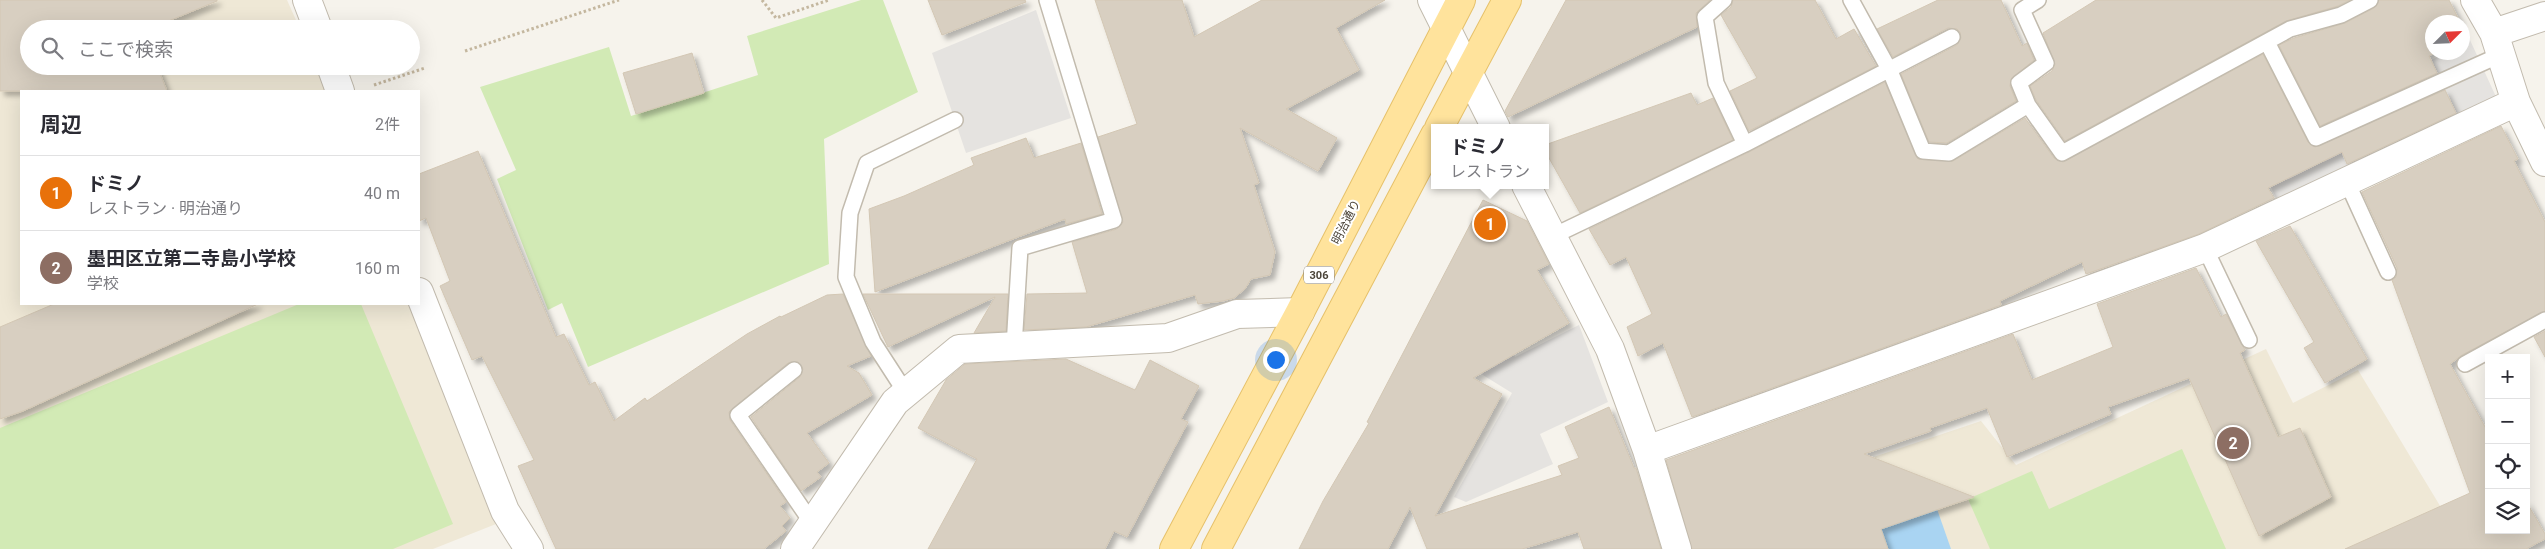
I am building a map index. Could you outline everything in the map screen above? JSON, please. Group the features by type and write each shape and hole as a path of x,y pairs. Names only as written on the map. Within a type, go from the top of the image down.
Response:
{"main road":[{"name":"明治通り","path":"1174,549 1300,312 1461,0"},
{"path":"1441,124 1507,0"},
{"path":"1216,549 1431,143"}],"street":[{"path":"307,0 315,20"},
{"path":"1432,0 1494,124"},
{"path":"2475,0 2497,44 2516,102 2545,162"},
{"path":"2497,44 2545,16"},
{"path":"339,75 353,90"},
{"path":"1646,450 2205,248 2516,102"},
{"path":"1528,189 1610,349 1646,450 1676,549"},
{"path":"420,295 505,511 529,549"},
{"path":"795,549 895,402 959,349 1168,338 1236,314 1300,312"}],"lane":[{"path":"1014,347 1020,248 1114,220 1047,0"},
{"path":"1724,0 1705,17 1716,83 1745,144"},
{"path":"1851,0 1890,71 1923,151 1949,154 2028,105"},
{"path":"2038,0 2019,5 2046,63 2019,83 2028,105 2062,153 2290,29 2341,15 2370,0"},
{"path":"1553,236 1745,144 1890,71 1952,37"},
{"path":"2267,42 2316,138 2497,44"},
{"path":"906,393 873,342 846,277 850,213 866,163 955,120"},
{"path":"2346,182 2388,272"},
{"path":"2205,248 2249,340"},
{"path":"2465,364 2545,320"},
{"path":"794,370 738,415 812,523"}],"path":[{"path":"465,51 619,0"},
{"path":"762,0 776,18 829,0"},
{"path":"420,70 425,68"},
{"path":"353,90 402,75"}],"shaded area":[{"path":"0,0 287,0 296,20 20,20 20,75 320,75 326,90 20,90 20,305 409,305 496,524 433,549 0,549"},
{"path":"1036,10 1071,118 966,153 932,53"},
{"path":"2286,40 2309,40 2363,95 2431,60 2470,60 2470,40 2497,99 2278,202 2242,127 2262,115 2237,67"},
{"path":"1579,325 1608,402 1540,434 1553,464 1466,502 1454,497 1512,393 1478,372 1498,329 1515,357"},
{"path":"2266,349 2293,403 2358,370 2451,524 2464,549 1827,549 1802,481 1981,421 2016,465"}],"green space":[{"path":"861,0 883,0 918,92 824,139 829,264 588,367 562,303 548,310 497,179 516,170 480,87 609,47 631,116 758,75 747,36"},
{"path":"297,305 361,305 453,524 393,549 0,549 0,428"},
{"path":"2182,449 2226,549 1990,549 1968,499 2032,471 2049,509"}],"water":[{"path":"1937,509 1951,549 1888,549 1881,529"}],"building":[{"path":"0,0 217,0 171,20 20,20 20,75 161,75 167,90 0,91"},
{"path":"928,0 1025,0 1026,2 942,35"},
{"path":"1095,0 1182,0 1194,37 1262,0 1385,0 1336,28 1359,70 1286,109 1337,138 1318,171 1240,128 1259,183 1254,185 1275,252 1270,275 1251,279 1245,289 1234,298 1223,301 1198,304 1195,295 1086,327 1024,330 1027,294 1087,293 1072,242 1117,229 1123,222 1098,137 1137,124"},
{"path":"1566,0 1710,0 1696,13 1697,27 1508,117 1505,111"},
{"path":"1733,0 1815,0 1836,39 1854,29 1876,66 1749,131 1730,91 1757,78 1721,15 1731,7"},
{"path":"1938,0 2001,0 2022,46 2027,43 2034,60 2011,79 2010,86 2016,101 1947,143 1929,142 1901,74 1957,45 1961,38 1960,32 1957,29 1948,28 1893,57 1877,29"},
{"path":"2096,0 2350,0 2338,6 2286,21 2065,141 2036,100 2030,86 2052,71 2055,64 2043,33"},
{"path":"2379,0 2449,0 2456,15 2425,15 2425,60 2431,60 2437,73 2320,126 2279,45 2294,38 2345,23 2374,8"},
{"path":"692,53 704,93 636,114 623,73"},
{"path":"2263,54 2308,142 2315,147 2445,90 2456,113 2347,164 2342,152 2268,188 2274,198 2199,234 2086,274 2082,262 2000,301 2001,305 1692,417 1663,343 1638,356 1627,327 1652,314 1626,257 1610,265 1589,229 1749,152 1885,82 1918,159 1953,161 2025,118 2054,158 2063,162"},
{"path":"1691,93 1697,105 1713,98 1733,140 1580,213 1549,158 1549,144"},
{"path":"2501,126 2518,159 2514,161 2545,222 2545,311 2462,355 2450,364 2485,427 2485,534 2530,534 2530,508 2545,534 2545,539 2526,549 2345,549 2470,493 2392,280 2396,277 2397,268 2362,192"},
{"path":"1026,138 1034,158 1081,143 1102,214 1066,224 1065,219 875,292 869,209 904,196 974,165 971,158"},
{"path":"478,151 556,337 564,334 589,385 595,382 614,421 645,398 647,401 747,334 780,316 827,295 843,294 871,356 847,366 859,373 872,395 807,433 829,463 817,472 821,477 801,491 751,417 800,377 803,369 798,362 788,363 729,412 730,420 786,502 780,506 790,518 782,526 786,531 764,549 556,549 518,466 534,460 482,356 472,360 440,286 450,281 426,218 420,221 420,174"},
{"path":"1483,200 1527,221 1549,264 1537,270 1569,323 1473,378 1502,394 1435,516 1562,475 1558,466 1579,458 1565,427 1609,407 1634,468 1636,468 1661,549 1584,549 1578,532 1522,549 1427,549 1410,507 1388,549 1299,549 1323,501 1369,423 1367,422"},
{"path":"2290,226 2367,359 2325,383 2304,348 2314,342 2256,241"},
{"path":"2196,268 2221,317 2226,314 2245,350 2240,353 2278,437 2300,428 2331,497 2259,536 2189,378 2108,407 2111,414 2007,457 1987,408 1930,428 1931,431 1864,454 1974,497 1881,529 1888,549 1692,549 1666,460 2013,334 2032,380 2113,347 2097,304"},
{"path":"863,294 1008,294 1006,331 974,333 995,297 888,347"},
{"path":"52,305 256,305 23,411 0,419 0,327"},
{"path":"2545,331 2545,357 2534,337"},
{"path":"1066,359 1135,390 1150,360 1199,386 1181,419 1188,422 1127,537 1114,531 1105,549 928,549 977,459 918,428 946,380 965,364"}],"place":[{"name":"ドミノ","path":"1490,224"},
{"name":"墨田区立第二寺島小学校","path":"2233,443"}]}
